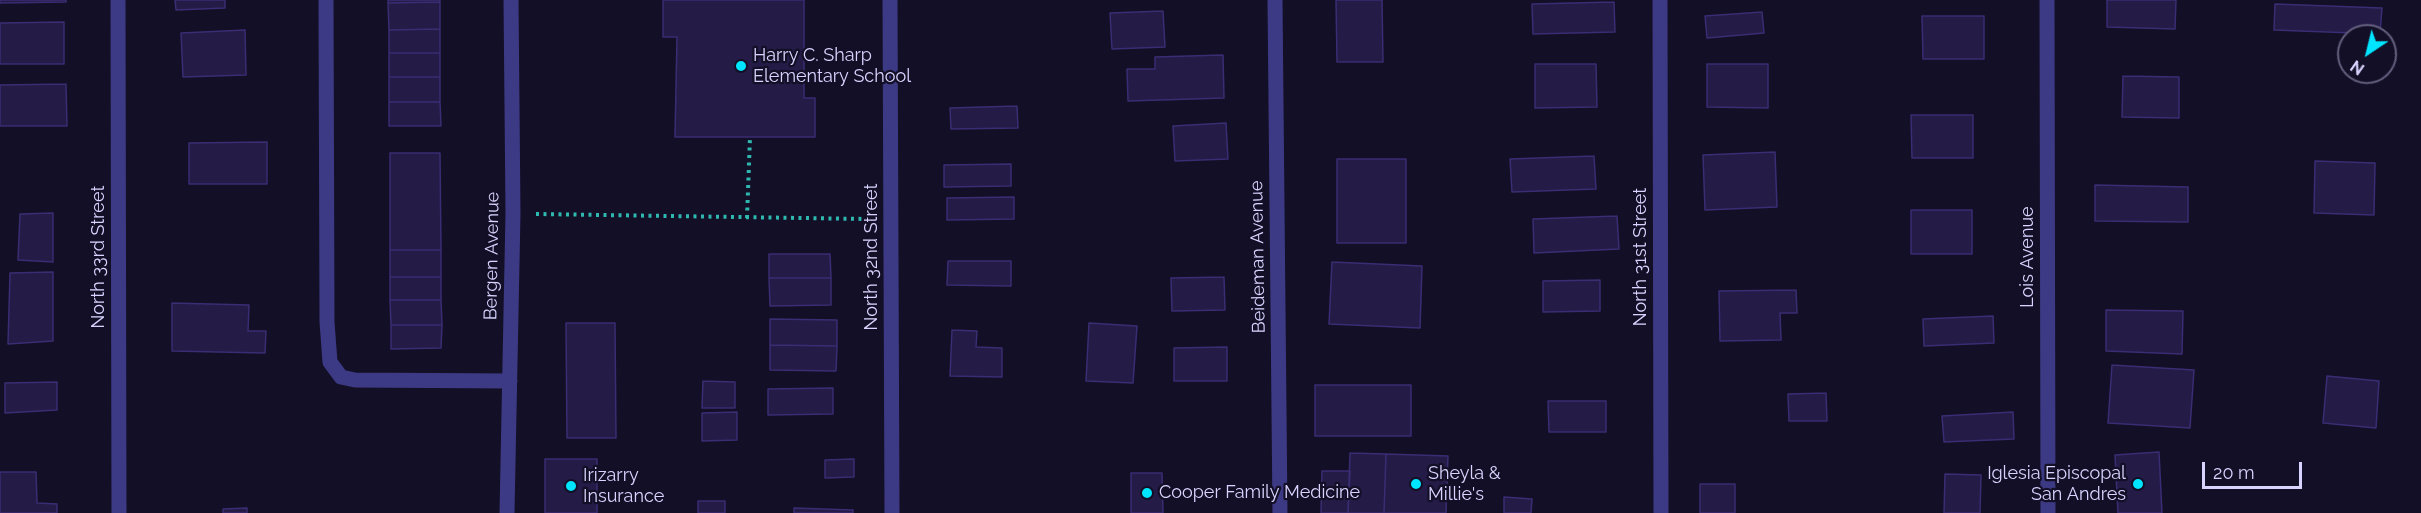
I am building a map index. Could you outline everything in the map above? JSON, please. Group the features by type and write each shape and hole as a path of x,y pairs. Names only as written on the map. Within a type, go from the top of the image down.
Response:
{"street":[{"name":"North 33rd Street","path":"118,0 119,513"},
{"path":"326,0 327,322 330,363 341,377 355,380 510,381"},
{"name":"Bergen Avenue","path":"507,513 513,213 511,0"},
{"name":"North 32nd Street","path":"890,0 892,513"},
{"name":"Beideman Avenue","path":"1275,0 1280,513"},
{"name":"North 31st Street","path":"1660,0 1660,513"},
{"name":"Lois Avenue","path":"2047,0 2048,513"}],"path":[{"path":"747,218 750,137"},
{"path":"513,213 892,219"}],"building":[{"path":"0,0 66,0 66,2 0,3"},
{"path":"175,0 225,0 225,8 176,10"},
{"path":"388,0 440,0 440,2 388,3"},
{"name":"Harry C. Sharp Elementary School","path":"663,0 804,0 804,98 815,98 815,137 675,137 677,37 663,37"},
{"path":"1336,0 1382,0 1383,62 1337,62"},
{"path":"2107,0 2176,0 2175,29 2107,27"},
{"path":"440,2 440,29 389,30 388,3"},
{"path":"1614,2 1615,32 1533,34 1532,4"},
{"path":"2275,4 2382,8 2381,24 2337,24 2337,32 2274,30"},
{"path":"1163,11 1165,47 1112,49 1110,13"},
{"path":"1762,12 1764,33 1707,38 1705,16"},
{"path":"1922,16 1984,16 1984,59 1923,59"},
{"path":"64,22 64,64 0,64 0,23"},
{"path":"440,29 440,53 389,53 389,30"},
{"path":"245,30 246,75 183,77 181,33"},
{"path":"389,53 440,53 440,77 389,77"},
{"path":"1223,55 1224,98 1128,101 1127,69 1155,69 1155,57"},
{"path":"1535,64 1596,64 1597,107 1535,108"},
{"path":"1707,64 1768,64 1768,108 1707,107"},
{"path":"2123,76 2179,77 2179,118 2122,117"},
{"path":"389,77 440,77 440,102 389,102"},
{"path":"66,84 67,126 0,126 0,85"},
{"path":"389,102 440,102 441,126 389,126"},
{"path":"1017,106 1018,128 951,129 950,108"},
{"path":"1911,115 1973,115 1973,158 1912,158"},
{"path":"1226,123 1228,159 1175,161 1173,126"},
{"path":"267,142 267,184 189,184 189,143"},
{"path":"1775,152 1777,207 1705,210 1703,155"},
{"path":"390,153 440,153 441,250 390,250"},
{"path":"1594,156 1596,189 1512,192 1510,159"},
{"path":"1337,159 1406,159 1406,243 1337,243"},
{"path":"2315,161 2375,163 2374,215 2314,213"},
{"path":"1011,164 1011,186 944,187 944,165"},
{"path":"2095,185 2188,187 2188,222 2095,221"},
{"path":"1014,197 1014,219 947,220 947,198"},
{"path":"1911,210 1972,210 1972,254 1911,254"},
{"path":"53,213 53,262 18,260 20,214"},
{"path":"1617,216 1619,249 1534,253 1533,219"},
{"path":"390,250 441,250 441,277 390,277"},
{"path":"769,254 830,254 831,278 769,278"},
{"path":"948,261 1011,261 1011,286 947,285"},
{"path":"1332,262 1422,266 1420,328 1329,324"},
{"path":"53,272 53,341 8,344 10,273"},
{"path":"390,277 441,277 441,300 390,300"},
{"path":"1224,277 1225,310 1172,311 1171,278"},
{"path":"769,278 831,278 831,305 770,306"},
{"path":"1600,280 1600,311 1543,312 1543,281"},
{"path":"1796,290 1797,313 1780,313 1781,340 1720,341 1719,291"},
{"path":"390,300 441,300 442,325 391,325"},
{"path":"172,303 249,305 248,331 266,331 265,353 172,351"},
{"path":"2106,310 2183,311 2182,354 2106,351"},
{"path":"1993,316 1994,343 1924,346 1923,319"},
{"path":"770,319 837,320 837,346 770,345"},
{"path":"566,323 615,323 616,438 567,438"},
{"path":"1089,323 1137,326 1133,383 1086,381"},
{"path":"391,325 442,325 441,348 391,349"},
{"path":"952,330 977,331 976,347 1002,348 1002,377 950,376"},
{"path":"770,345 837,346 836,371 770,370"},
{"path":"1227,347 1227,381 1174,381 1174,348"},
{"path":"2112,365 2194,370 2190,428 2108,423"},
{"path":"2327,376 2379,381 2376,428 2323,423"},
{"path":"703,381 735,382 735,408 702,408"},
{"path":"57,382 57,410 5,413 5,383"},
{"path":"1315,385 1411,385 1411,436 1315,436"},
{"path":"833,388 833,414 768,415 768,389"},
{"path":"1826,393 1827,421 1789,421 1788,394"},
{"path":"1548,401 1606,401 1606,432 1549,432"},
{"path":"737,412 737,440 702,441 702,413"},
{"path":"2013,412 2014,439 1944,442 1942,416"},
{"name":"Iglesia Episcopal San Andres","path":"2159,452 2162,513 2118,513 2115,455"},
{"path":"1350,453 1386,454 1384,513 1348,513"},
{"name":"Sheyla & Millie's","path":"1386,454 1448,456 1446,513 1384,513"},
{"name":"Irizarry Insurance","path":"545,459 597,459 597,513 545,513"},
{"path":"854,459 854,477 825,478 825,460"},
{"path":"1322,471 1350,471 1348,513 1321,513"},
{"path":"0,472 36,472 37,503 57,504 57,513 0,513"},
{"name":"Cooper Family Medicine","path":"1131,473 1162,473 1163,513 1131,513"},
{"path":"1945,474 1981,475 1980,513 1944,513"},
{"path":"1700,484 1735,484 1735,513 1700,513"},
{"path":"1504,497 1532,499 1531,513 1504,513"},
{"path":"698,501 725,501 725,513 698,513"},
{"path":"247,508 247,513 223,513 223,509"},
{"path":"794,508 853,510 853,513 794,513"}],"place":[{"name":"Harry C. Sharp Elementary School","path":"741,66"},
{"name":"Sheyla & Millie's","path":"1416,484"},
{"name":"Iglesia Episcopal San Andres","path":"2138,484"},
{"name":"Irizarry Insurance","path":"571,486"},
{"name":"Cooper Family Medicine","path":"1147,493"}]}
